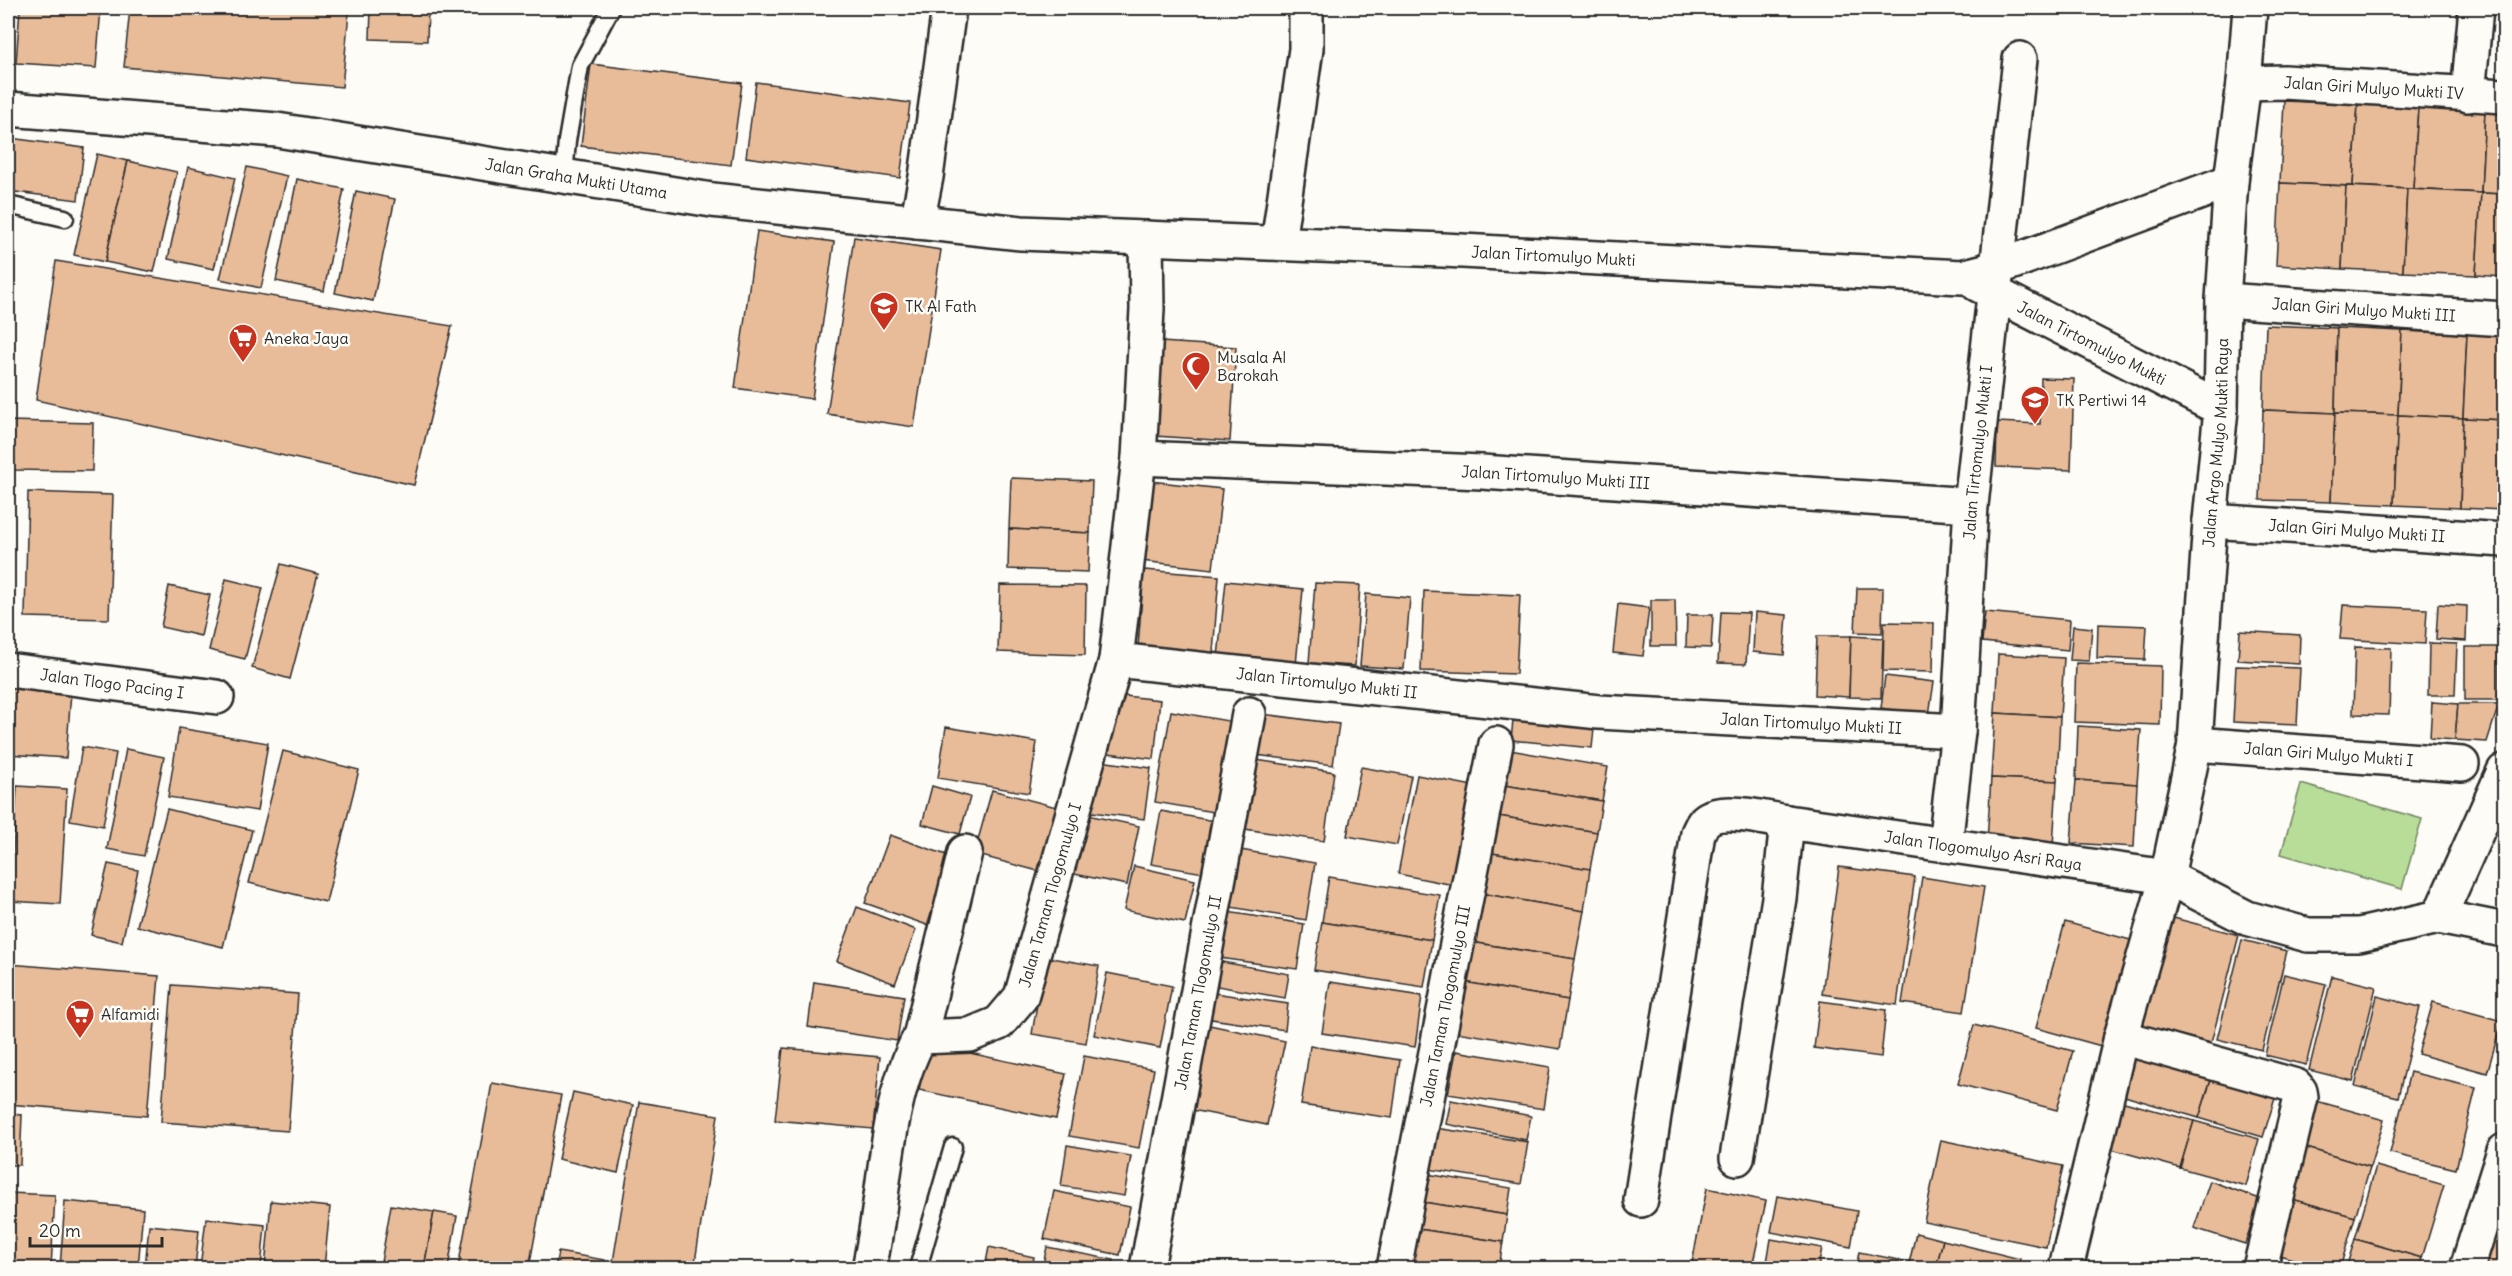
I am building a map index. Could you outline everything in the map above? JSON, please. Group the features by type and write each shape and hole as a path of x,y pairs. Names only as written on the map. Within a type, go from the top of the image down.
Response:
{"street":[{"path":"917,222 926,177 949,8"},
{"path":"1278,243 1306,49 1306,8"},
{"name":"Jalan Argo Mulyo Mukti Raya","path":"2066,1269 2121,1037 2166,878 2195,744 2210,521 2221,409 2223,300 2230,181 2244,83 2250,8"},
{"path":"2468,95 2476,8"},
{"name":"Jalan Tirtomulyo Mukti I","path":"1945,845 1958,731 1971,505 2020,59"},
{"name":"Jalan Giri Mulyo Mukti IV","path":"2244,83 2284,82 2505,96"},
{"name":"Jalan Graha Mukti Utama","path":"8,109 277,130 712,200 1021,233 1146,238"},
{"name":"Jalan Tirtomulyo Mukti","path":"1996,281 2230,181"},
{"path":"1116,660 1139,458 1147,309 1146,238"},
{"name":"Jalan Tirtomulyo Mukti","path":"1146,238 1962,277 1996,281 2221,409"},
{"name":"Jalan Giri Mulyo Mukti III","path":"2223,300 2505,319"},
{"name":"Jalan Tirtomulyo Mukti III","path":"1139,458 1482,472 1971,505"},
{"name":"Jalan Giri Mulyo Mukti II","path":"2210,521 2505,540"},
{"name":"Jalan Tirtomulyo Mukti II","path":"1116,660 1599,712 1958,731"},
{"name":"Jalan Taman Tlogomulyo I","path":"920,1037 970,1035 999,1023 1021,997 1116,660"},
{"name":"Jalan Tlogo Pacing I","path":"8,670 218,697"},
{"name":"Jalan Taman Tlogomulyo II","path":"1147,1269 1249,714"},
{"name":"Jalan Taman Tlogomulyo III","path":"1394,1269 1496,744"},
{"name":"Jalan Giri Mulyo Mukti I","path":"2195,744 2462,764"},
{"path":"2439,918 2505,771"},
{"name":"Jalan Tlogomulyo Asri Raya","path":"1641,1200 1698,833 1702,824 1718,814 1754,816 2166,878 2247,918 2308,935 2359,935 2439,918 2505,930"},
{"path":"1737,1158 1779,898 1787,822"},
{"path":"868,1269 896,1109 908,1059 920,1037 965,852"},
{"path":"2121,1037 2296,1086 2300,1091 2301,1097 2260,1269"},
{"path":"2467,1269 2505,1151"}],"lane":[{"path":"564,176 567,141 580,66 611,8"},
{"path":"8,205 65,218"},
{"path":"918,1269 953,1147"}],"green space":[{"path":"2301,784 2422,819 2402,889 2281,854"}],"building":[{"path":"20,8 101,8 96,68 16,63"},
{"path":"130,8 306,8 349,12 342,87 124,67"},
{"path":"371,8 428,8 427,41 370,39"},
{"path":"591,64 742,83 731,165 581,146"},
{"path":"756,82 910,103 900,178 746,157"},
{"path":"2284,101 2358,104 2353,186 2280,183"},
{"path":"2358,104 2418,108 2413,189 2353,186"},
{"path":"2418,108 2485,111 2481,193 2413,189"},
{"path":"2485,111 2504,112 2504,194 2481,193"},
{"path":"10,138 84,148 78,200 8,191"},
{"path":"97,154 128,161 105,262 74,255"},
{"path":"128,161 177,172 154,272 105,262"},
{"path":"188,167 235,178 214,269 168,259"},
{"path":"247,167 287,176 261,288 220,279"},
{"path":"297,179 344,189 324,291 276,281"},
{"path":"2280,183 2346,186 2342,269 2276,265"},
{"path":"2346,186 2407,189 2403,272 2342,269"},
{"path":"2407,189 2481,193 2476,275 2403,272"},
{"path":"356,191 395,199 373,301 335,293"},
{"path":"2481,193 2504,194 2504,277 2476,275"},
{"path":"757,231 834,242 812,399 735,388"},
{"name":"TK Al Fath","path":"854,237 941,250 914,427 827,414"},
{"name":"Aneka Jaya","path":"56,261 452,326 414,485 36,400"},
{"path":"2266,325 2337,328 2335,413 2263,410"},
{"path":"2337,328 2402,331 2398,415 2335,413"},
{"path":"2402,331 2467,334 2463,418 2398,415"},
{"path":"2467,334 2504,335 2504,420 2463,418"},
{"name":"Musala Al Barokah","path":"1161,342 1236,347 1230,441 1155,436"},
{"name":"TK Pertiwi 14","path":"2041,378 2074,379 2071,470 1996,467 1997,422 2040,424"},
{"path":"2263,410 2335,413 2331,502 2260,500"},
{"path":"2335,413 2398,415 2394,505 2331,502"},
{"path":"2398,415 2463,418 2460,508 2394,505"},
{"path":"2463,418 2504,420 2504,510 2460,508"},
{"path":"8,421 93,423 92,471 8,470"},
{"path":"1011,478 1092,481 1090,533 1009,529"},
{"path":"1150,481 1222,489 1213,569 1141,561"},
{"path":"28,492 113,495 109,619 25,617"},
{"path":"1009,529 1090,533 1088,572 1008,569"},
{"path":"281,564 318,574 290,679 252,668"},
{"path":"1144,570 1219,576 1213,653 1138,647"},
{"path":"226,579 263,588 245,659 209,650"},
{"path":"1226,581 1303,589 1296,665 1218,657"},
{"path":"1315,583 1360,585 1355,666 1309,663"},
{"path":"1000,585 1086,586 1085,655 998,652"},
{"path":"169,586 210,595 201,636 161,627"},
{"path":"1857,588 1883,588 1882,633 1855,632"},
{"path":"1424,591 1520,595 1516,674 1421,671"},
{"path":"1366,594 1410,598 1404,669 1360,666"},
{"path":"1651,600 1675,600 1676,646 1651,646"},
{"path":"1618,604 1649,608 1643,656 1613,653"},
{"path":"2438,604 2467,606 2466,641 2436,639"},
{"path":"2343,605 2427,609 2425,644 2340,639"},
{"path":"1721,612 1749,613 1746,664 1718,663"},
{"path":"1755,612 1787,615 1784,655 1753,652"},
{"path":"1985,612 2070,620 2068,650 1982,642"},
{"path":"1687,615 1713,615 1711,648 1686,647"},
{"path":"1884,622 1934,623 1933,672 1883,671"},
{"path":"2098,624 2147,626 2145,660 2097,658"},
{"path":"2073,626 2092,628 2089,661 2070,660"},
{"path":"2240,631 2300,635 2299,664 2238,660"},
{"path":"1817,636 1851,636 1849,697 1815,695"},
{"path":"1851,636 1883,638 1881,698 1849,697"},
{"path":"2429,643 2457,644 2455,695 2428,695"},
{"path":"2355,647 2391,648 2389,715 2353,714"},
{"path":"2465,647 2499,647 2499,700 2465,700"},
{"path":"1998,654 2064,658 2060,717 1995,713"},
{"path":"2076,663 2161,666 2160,725 2074,722"},
{"path":"2236,666 2300,668 2297,725 2233,722"},
{"path":"8,675 72,679 66,758 8,754"},
{"path":"1885,676 1934,682 1929,715 1881,708"},
{"path":"1107,694 1160,700 1154,759 1100,752"},
{"path":"2432,702 2458,704 2455,740 2430,738"},
{"path":"2458,704 2499,704 2487,742 2455,740"},
{"path":"1171,711 1234,722 1219,813 1155,802"},
{"path":"1514,711 1595,719 1592,748 1511,740"},
{"path":"1995,713 2060,717 2057,781 1991,778"},
{"path":"1262,714 1339,724 1333,765 1256,755"},
{"path":"2078,726 2141,730 2137,784 2076,780"},
{"path":"946,727 1037,742 1029,793 938,778"},
{"path":"179,728 268,743 257,811 168,797"},
{"path":"82,747 116,753 103,826 70,820"},
{"path":"126,749 164,757 144,856 107,849"},
{"path":"1504,749 1608,767 1602,801 1498,784"},
{"path":"283,751 359,770 326,902 249,883"},
{"path":"1092,760 1151,768 1144,819 1085,811"},
{"path":"1256,760 1334,772 1324,841 1245,829"},
{"path":"1361,767 1411,776 1397,845 1347,836"},
{"path":"1417,775 1473,786 1454,885 1398,874"},
{"path":"1991,778 2057,781 2053,846 1987,842"},
{"path":"2076,780 2137,784 2134,847 2071,843"},
{"path":"1498,784 1602,801 1597,832 1492,815"},
{"path":"17,786 67,789 60,904 10,901"},
{"path":"932,786 970,797 960,834 922,824"},
{"path":"992,790 1060,808 1042,872 974,854"},
{"path":"167,809 252,830 223,947 137,926"},
{"path":"1161,811 1219,822 1209,874 1151,864"},
{"path":"1078,813 1139,826 1127,885 1065,872"},
{"path":"1492,815 1597,832 1590,869 1486,852"},
{"path":"890,835 952,857 927,925 865,903"},
{"path":"1235,849 1315,863 1306,920 1225,906"},
{"path":"1486,852 1590,869 1584,911 1479,893"},
{"path":"108,864 138,870 122,942 91,935"},
{"path":"1134,866 1195,880 1185,923 1124,910"},
{"path":"1839,867 1915,877 1897,1005 1822,994"},
{"path":"1329,877 1440,895 1432,940 1322,922"},
{"path":"1922,877 1984,887 1964,1012 1902,1003"},
{"path":"1479,893 1584,911 1575,959 1471,942"},
{"path":"857,907 916,930 895,984 837,961"},
{"path":"1227,912 1304,924 1297,969 1220,958"},
{"path":"2166,916 2239,935 2211,1043 2137,1024"},
{"path":"1322,922 1432,940 1424,987 1314,970"},
{"path":"2065,922 2134,941 2105,1047 2036,1028"},
{"path":"2242,940 2287,951 2262,1050 2217,1039"},
{"path":"1471,942 1575,959 1568,1000 1464,982"},
{"path":"1045,957 1099,966 1086,1043 1032,1034"},
{"path":"1211,960 1289,974 1285,998 1206,984"},
{"name":"Alfamidi","path":"8,964 159,976 147,1116 8,1104"},
{"path":"1107,973 1172,986 1160,1048 1094,1035"},
{"path":"2284,974 2326,984 2306,1065 2265,1055"},
{"path":"2332,976 2376,987 2353,1081 2309,1070"},
{"path":"814,982 904,996 897,1041 808,1027"},
{"path":"1330,982 1422,996 1415,1047 1322,1033"},
{"path":"1464,982 1568,1000 1560,1049 1456,1032"},
{"path":"172,985 298,994 288,1131 161,1122"},
{"path":"1208,992 1288,1004 1285,1030 1205,1018"},
{"path":"2377,996 2420,1007 2398,1097 2355,1086"},
{"path":"1820,1001 1886,1010 1881,1057 1814,1048"},
{"path":"2433,1002 2502,1021 2487,1073 2418,1054"},
{"path":"1200,1023 1285,1041 1267,1125 1182,1108"},
{"path":"1974,1025 2073,1051 2057,1110 1958,1084"},
{"path":"928,1044 1066,1074 1056,1119 919,1090"},
{"path":"1310,1046 1400,1060 1392,1118 1301,1105"},
{"path":"783,1048 880,1057 873,1129 775,1120"},
{"path":"1456,1051 1550,1067 1544,1109 1448,1094"},
{"path":"2134,1054 2212,1077 2199,1118 2121,1095"},
{"path":"1084,1056 1154,1069 1139,1148 1069,1136"},
{"path":"2410,1072 2476,1088 2456,1169 2390,1153"},
{"path":"2212,1077 2276,1095 2263,1137 2199,1118"},
{"path":"492,1083 561,1095 529,1268 458,1268"},
{"path":"573,1092 633,1105 618,1173 558,1159"},
{"path":"1451,1100 1531,1116 1526,1140 1446,1124"},
{"path":"2117,1100 2194,1121 2180,1168 2104,1147"},
{"path":"2313,1100 2384,1120 2370,1167 2300,1146"},
{"path":"639,1102 718,1115 694,1268 612,1268"},
{"path":"8,1114 22,1115 20,1165 8,1165"},
{"path":"2194,1121 2259,1139 2246,1186 2180,1168"},
{"path":"1435,1128 1528,1142 1521,1184 1428,1169"},
{"path":"1941,1140 2063,1166 2046,1247 1924,1222"},
{"path":"1067,1145 1131,1156 1124,1196 1061,1186"},
{"path":"2300,1146 2370,1167 2355,1217 2285,1197"},
{"path":"2376,1166 2444,1185 2422,1258 2355,1239"},
{"path":"1421,1173 1511,1188 1507,1215 1416,1201"},
{"path":"2210,1181 2260,1199 2245,1244 2194,1228"},
{"path":"1707,1188 1766,1201 1752,1268 1691,1268"},
{"path":"1054,1191 1130,1207 1120,1255 1044,1239"},
{"path":"8,1193 55,1195 51,1268 8,1268"},
{"path":"1778,1196 1857,1211 1851,1247 1771,1232"},
{"path":"2285,1197 2355,1217 2340,1268 2324,1268 2269,1252"},
{"path":"65,1201 143,1209 138,1268 60,1268"},
{"path":"271,1201 330,1207 324,1268 265,1268"},
{"path":"1416,1201 1507,1215 1503,1242 1412,1228"},
{"path":"391,1205 434,1212 424,1268 380,1268"},
{"path":"434,1212 457,1216 448,1268 424,1268"},
{"path":"2491,1212 2504,1216 2504,1268 2472,1268"},
{"path":"206,1218 265,1225 261,1268 200,1268"},
{"path":"149,1225 199,1230 195,1268 145,1268"},
{"path":"1412,1228 1503,1242 1499,1268 1406,1268"},
{"path":"1916,1233 1943,1240 1936,1268 1908,1268"},
{"path":"1771,1239 1822,1248 1818,1268 1766,1268"},
{"path":"2355,1239 2422,1258 2419,1268 2346,1268"},
{"path":"1943,1240 2020,1259 2018,1268 1936,1268"},
{"path":"989,1247 1034,1257 1032,1268 985,1268"},
{"path":"1047,1247 1114,1260 1112,1268 1042,1268"},
{"path":"558,1252 605,1260 603,1268 555,1268"},
{"path":"1859,1252 1904,1261 1902,1268 1856,1268"}],"place":[{"name":"TK Al Fath","path":"884,332"},
{"name":"Aneka Jaya","path":"243,364"},
{"name":"Musala Al Barokah","path":"1196,392"},
{"name":"TK Pertiwi 14","path":"2035,426"},
{"name":"Alfamidi","path":"80,1040"}]}
